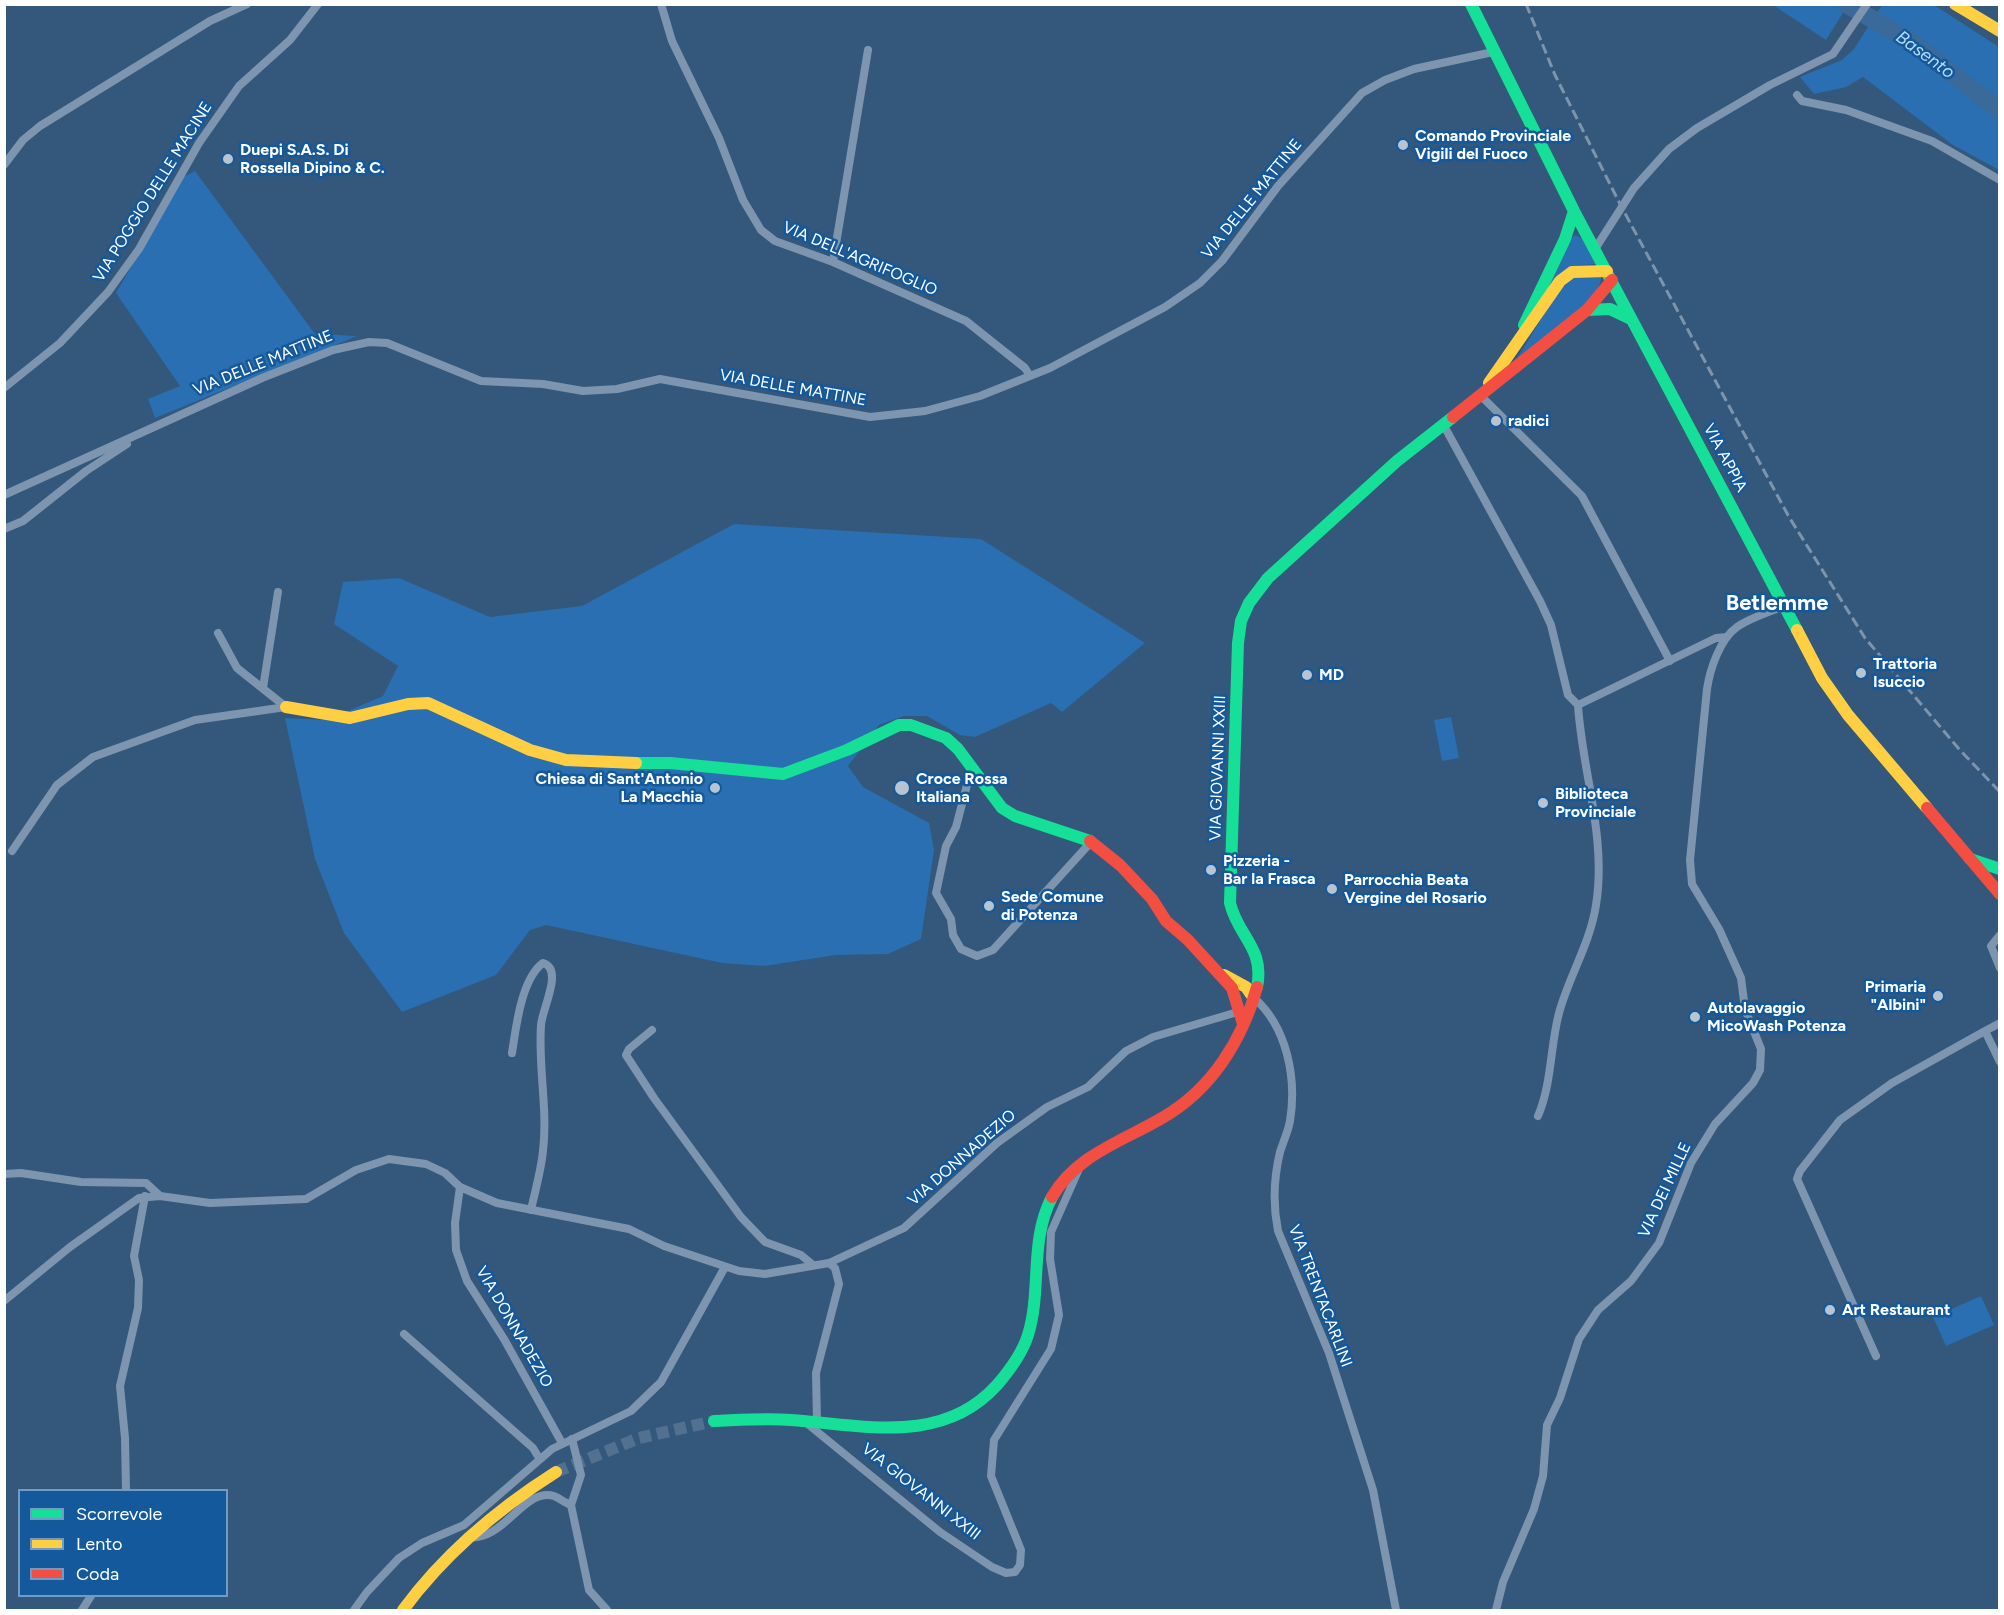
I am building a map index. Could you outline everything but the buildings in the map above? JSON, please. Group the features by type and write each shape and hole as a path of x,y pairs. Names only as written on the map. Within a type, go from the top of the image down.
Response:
{"main road":[{"name":"VIA APPIA","path":"1471,4 1574,211 1822,678 1848,714 2000,894"},
{"path":"1955,4 2000,31"},
{"path":"1512,349 1565,239 1574,211"},
{"path":"1580,271 1609,275 1587,310 1481,393 1566,276 1580,271"},
{"path":"1587,310 1604,308 1619,311 1635,324"},
{"name":"VIA GIOVANNI XXIII","path":"714,1421 772,1419 912,1429 936,1424 962,1413 992,1391 1023,1349 1031,1325 1043,1219 1053,1197 1081,1163 1104,1146 1178,1107 1197,1093 1221,1063 1243,1024 1253,997 1259,968 1253,949 1232,916 1230,903 1238,643 1244,612 1254,594 1268,578 1396,461 1481,393"},
{"path":"286,707 305,708 349,718 412,702 428,703 530,750 566,760 596,763 693,765 783,774 847,750 888,729 899,725 911,726 946,738 1002,808 1015,816 1091,842 1130,875 1152,900 1166,921 1218,971 1235,994 1243,1024"},
{"path":"1970,859 2000,869"},
{"path":"1237,981 1248,978 1259,968"},
{"path":"1218,971 1246,987 1253,997"},
{"path":"1235,994 1253,997"},
{"path":"403,1611 432,1574 467,1537 495,1513 556,1472"}],"street":[{"path":"4,165 23,140 40,126 210,21 247,4"},
{"name":"VIA POGGIO DELLE MACINE","path":"4,388 60,343 108,292 139,249 199,143 239,86 290,40 318,4"},
{"name":"VIA DELL'AGRIFOGLIO","path":"661,4 672,41 719,138 743,200 761,230 775,241 833,262 966,321 1025,368 1030,376"},
{"path":"1595,249 1634,188 1669,149 1697,128 1770,85 1833,54 1867,4"},
{"path":"833,262 868,50"},
{"name":"VIA DELLE MATTINE","path":"4,495 133,439 178,414 262,378 333,350 369,342 387,343 481,381 543,384 583,392 617,389 660,379 870,417 892,417 962,402 1050,368 1156,312 1200,283 1222,261 1278,186 1362,93 1414,69 1493,52"},
{"path":"1797,95 1802,101 1846,110 1932,141 2000,180"},
{"path":"1481,393 1582,496 1670,661"},
{"path":"1443,424 1551,625 1568,695 1578,705 1595,824 1599,884 1590,932 1559,1014 1546,1096 1538,1116"},
{"path":"4,529 23,521 133,439"},
{"path":"264,688 278,592"},
{"path":"1578,705 1716,638 1727,637 1737,627 1784,606"},
{"path":"218,633 237,668 286,707"},
{"name":"VIA DEI MILLE","path":"1496,1611 1503,1582 1524,1538 1534,1509 1544,1476 1547,1425 1560,1398 1579,1339 1598,1310 1631,1281 1659,1243 1691,1163 1715,1124 1753,1083 1760,1070 1761,1049 1745,1010 1741,978 1719,929 1692,884 1689,870 1707,689 1727,637"},
{"path":"12,851 57,785 93,757 195,720 286,707"},
{"path":"976,773 967,785 956,827 946,846 936,893 951,920 956,943 969,954 977,956 993,950 1091,842"},
{"path":"2000,935 1991,946 2000,968"},
{"path":"512,1053 525,990 538,966 543,963 548,964 553,978 544,1004 540,1042 543,1150 531,1210"},
{"name":"VIA TRENTACARLINI","path":"1253,997 1265,1008 1276,1025 1288,1063 1291,1114 1277,1171 1275,1209 1278,1231 1329,1353 1373,1490 1396,1611"},
{"name":"VIA DONNADEZIO","path":"144,1196 210,1203 306,1199 356,1170 389,1160 413,1160 445,1173 460,1187 497,1203 629,1229 664,1246 725,1267 765,1274 828,1263 904,1228 997,1143 1047,1107 1088,1087 1126,1051 1153,1037 1241,1011"},
{"path":"1876,1356 1797,1179 1800,1171 1840,1120 1892,1083 2000,1023"},
{"path":"652,1030 629,1049 627,1055 654,1098 741,1217 765,1242 801,1255 813,1264"},
{"path":"1985,1031 2000,1062"},
{"name":"VIA GIOVANNI XXIII","path":"804,1421 939,1532 992,1567 1006,1573 1015,1572 1020,1565 1021,1550 991,1476 994,1440 1051,1348 1059,1315 1050,1259 1051,1232 1081,1163"},
{"name":"VIA DONNADEZIO","path":"4,1174 21,1173 81,1182 146,1183 160,1196"},
{"name":"VIA DONNADEZIO","path":"460,1187 455,1223 456,1250 468,1281 504,1339 562,1443"},
{"path":"4,1301 70,1246 144,1196"},
{"path":"126,1489 125,1438 120,1386 138,1308 139,1280 134,1256 144,1196"},
{"path":"818,1422 816,1373 839,1284 838,1274 828,1263"},
{"path":"354,1611 367,1592 399,1558 422,1544 464,1526 540,1458 562,1443 631,1411 661,1382 725,1267"},
{"path":"404,1334 533,1448 540,1458"},
{"path":"572,1439 581,1475 571,1505 589,1590 607,1611"},
{"path":"467,1537 478,1539 491,1534 533,1499 552,1496 571,1505"},
{"path":"82,1611 91,1597"}],"shaded area":[{"path":"1773,5 1848,5 1826,40"},
{"path":"1882,5 1934,5 1999,47 1999,170 1953,145 1863,77 1846,87 1814,94 1800,77 1842,60 1854,49"},
{"path":"195,171 315,334 357,336 155,418 148,399 180,386 116,293 183,177"},
{"path":"1575,235 1582,238 1596,264 1571,266 1533,310 1568,241"},
{"path":"1574,276 1601,277 1599,286 1579,310 1515,362 1557,293"},
{"path":"734,524 981,539 1145,643 1062,712 1051,703 975,737 960,735 927,716 904,716 879,725 848,766 863,787 929,823 934,850 921,939 888,954 836,955 764,966 722,963 546,925 530,930 496,975 402,1012 344,933 315,859 285,718 327,720 383,696 398,666 334,624 343,582 399,578 490,617 582,606"},
{"path":"1451,717 1459,758 1442,761 1434,720"},
{"path":"1981,1296 1994,1325 1946,1346 1933,1317"}],"waterway":[{"name":"Basento","path":"1846,4 1912,42 2000,111"}],"tunnel":[{"path":"556,1472 639,1438 714,1421"}],"railway":[{"path":"1526,4 1555,75 1621,206 1789,517 1865,638 1959,749 2000,792"}],"traffic: fast":[{"path":"1471,4 1574,211 1797,630"},
{"path":"1524,325 1565,239 1574,211"},
{"path":"1587,310 1610,309 1631,319"},
{"path":"1257,987 1257,962 1254,952 1230,903 1238,643 1241,621 1249,603 1268,578 1397,461 1453,417"},
{"path":"636,763 670,763 783,774 847,750 899,725 911,725 946,738 958,749 1002,808 1015,816 1090,841"},
{"path":"1970,859 2000,869"},
{"path":"714,1421 782,1419 873,1427 900,1427 927,1424 952,1417 975,1404 1002,1379 1015,1362 1028,1335 1034,1301 1038,1248 1045,1214 1052,1197"}],"traffic: slow":[{"path":"1955,4 2000,31"},
{"path":"1489,383 1560,281 1572,272 1607,271"},
{"path":"1797,630 1822,678 1848,715 1927,808"},
{"path":"286,707 350,718 408,704 428,703 530,750 566,760 636,763"},
{"path":"1224,975 1246,987 1253,997"},
{"path":"403,1610 454,1551 492,1517 556,1472"}],"traffic: jam":[{"path":"1453,417 1587,310 1612,280"},
{"path":"1927,808 2000,894"},
{"path":"1090,841 1120,865 1152,899 1166,921 1188,940 1232,988 1243,1024"},
{"path":"1052,1197 1062,1182 1087,1160 1180,1107 1210,1078 1243,1026 1257,987"}],"place":[{"name":"Comando Provinciale Vigili del Fuoco","path":"1403,145"},
{"name":"Duepi S.A.S. Di Rossella Dipino & C.","path":"228,159"},
{"name":"radici","path":"1496,421"},
{"name":"Trattoria Isuccio","path":"1861,673"},
{"name":"MD","path":"1307,675"},
{"name":"Chiesa di Sant'Antonio La Macchia","path":"715,788"},
{"name":"Croce Rossa Italiana","path":"902,788"},
{"name":"Biblioteca Provinciale","path":"1543,803"},
{"name":"Pizzeria - Bar la Frasca","path":"1211,870"},
{"name":"Parrocchia Beata Vergine del Rosario","path":"1332,889"},
{"name":"Sede Comune di Potenza","path":"989,906"},
{"name":"Primaria \"Albini\"","path":"1938,996"},
{"name":"Autolavaggio MicoWash Potenza","path":"1695,1017"},
{"name":"Art Restaurant","path":"1830,1310"}],"district":[{"name":"Betlemme","path":"1777,604"}]}
